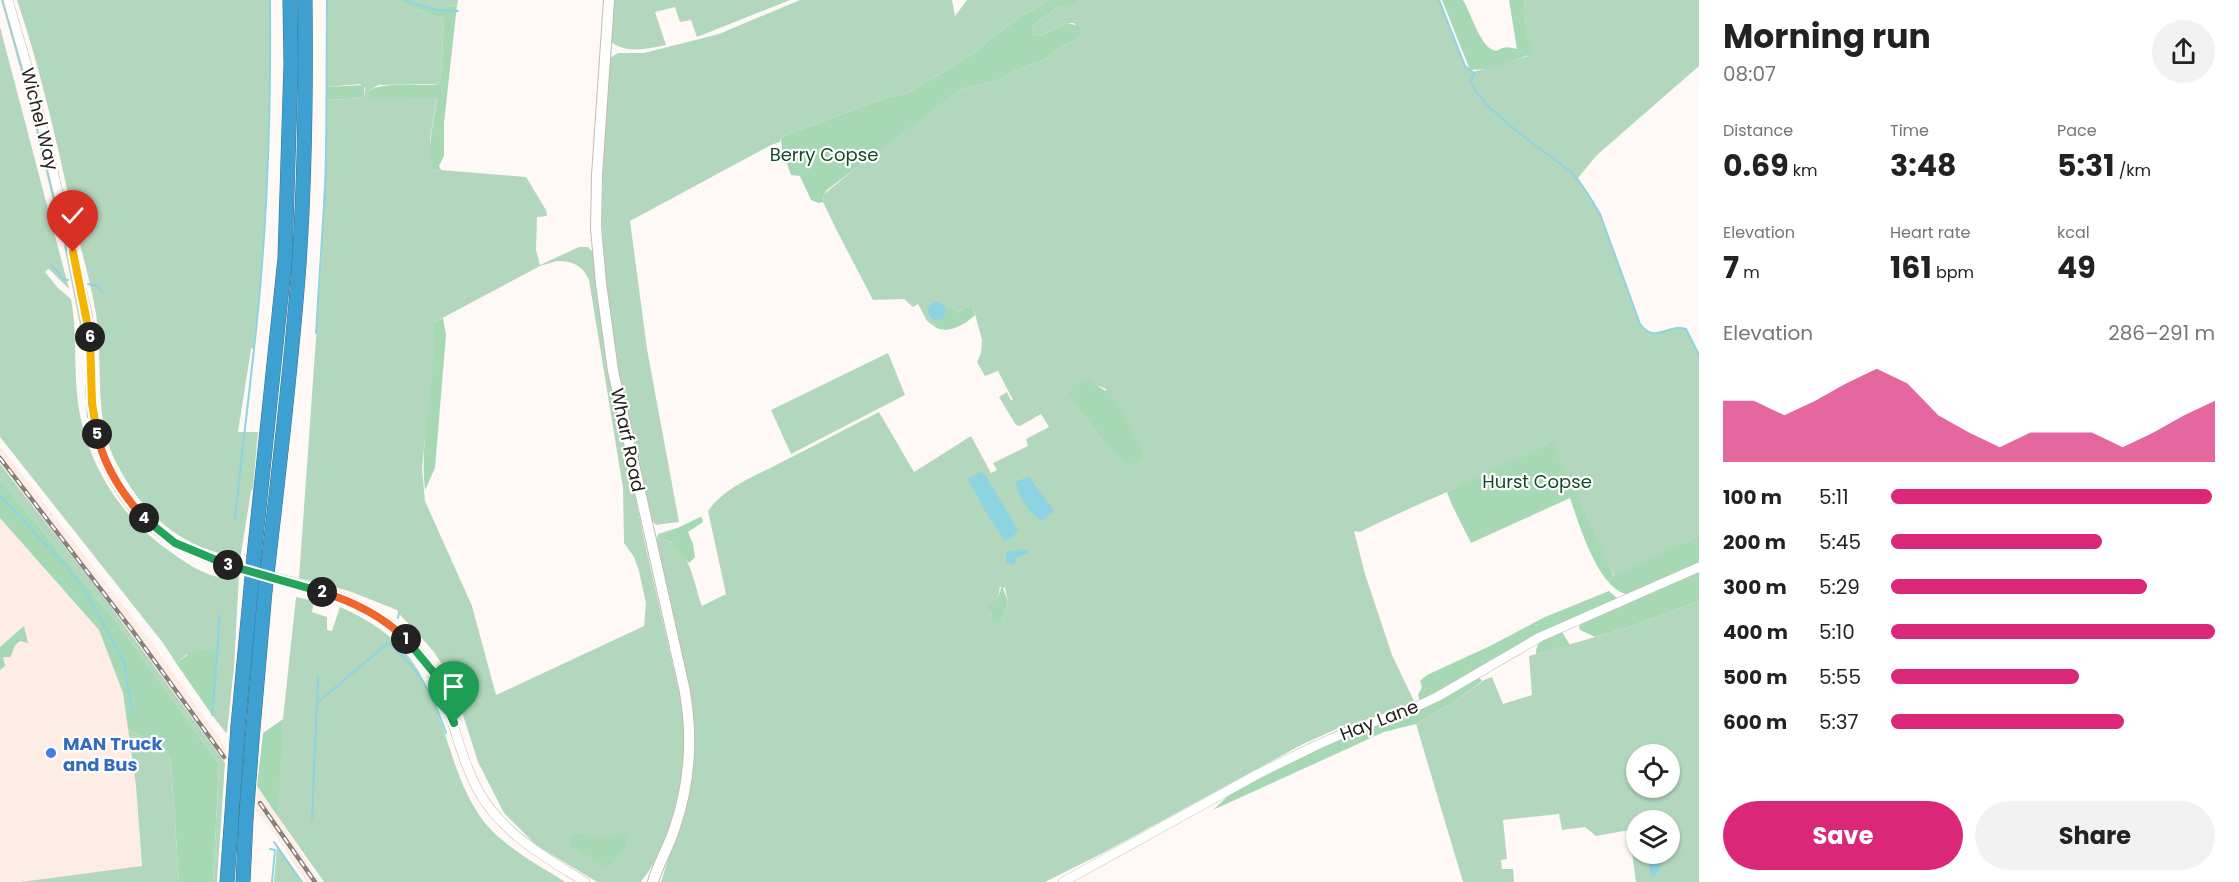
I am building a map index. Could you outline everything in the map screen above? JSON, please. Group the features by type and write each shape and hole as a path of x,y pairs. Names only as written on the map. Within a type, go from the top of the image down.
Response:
{"highway":[{"path":"227,882 238,726 285,258 290,108 290,0"},
{"path":"243,882 252,740 268,557 289,385 299,261 305,86 305,0"}],"main road":[{"name":"Wharf Road","path":"609,0 597,175 600,283 613,371 684,687 689,724 689,758 684,794 674,831 653,882"},
{"name":"Wharf Road","path":"647,882 656,870"}],"street":[{"name":"Wichel Way","path":"8,0 31,80 87,312 91,342 92,403 98,438 110,469 124,494 152,526 175,543 219,562 344,599 365,608 390,624 416,650 434,673 449,707 472,777 490,808 520,840 585,882"},
{"name":"Hay Lane","path":"1063,882 1258,774 1312,747 1437,697 1540,637 1699,567"}],"shaded area":[{"path":"0,446 149,639 226,748 225,763 100,592 0,464"},
{"path":"0,518 99,630 123,693 136,786 143,882 0,882"},
{"path":"257,786 320,882 306,882 272,830 256,811"}],"green space":[{"path":"1,0 5,0 67,239 62,238 26,89"},
{"path":"17,0 270,0 268,130 262,261 254,348 251,349 238,432 258,432 253,488 240,560 201,547 163,524 134,492 110,448 102,410 94,301 47,103"},
{"path":"327,0 398,0 407,6 444,19 439,84 378,85 369,91 437,98 430,139 433,171 526,177 546,210 547,216 537,217 536,250 540,265 579,247 588,247 594,253 605,349 644,539 682,705 684,728 682,774 672,820 654,863 641,882 597,882 536,845 504,813 478,762 456,693 443,666 413,628 397,610 349,591 299,578 321,268 327,100 364,98 365,88 360,84 327,87","holes":["562,261 580,267 589,280 623,488 624,543 634,557 639,571 646,603 644,626 496,695 472,606 425,501 422,467 435,349 433,323 540,266"]},
{"path":"398,0 442,11 445,11 446,7 457,5 444,123 444,156 439,166 441,170 433,171 430,153 437,98 368,99 369,91 383,86 439,84 444,19 407,6"},
{"path":"405,0 458,0 457,5 446,7 445,11 442,11"},
{"path":"614,0 790,0 697,37 691,20 680,22 675,7 655,12 666,45 637,50 617,46 611,42"},
{"path":"800,0 952,0 955,16 967,0 1049,0 1018,18 968,57 908,93 885,98 781,137 780,142 630,221 647,349 679,522 656,525 650,518 624,402 608,315 605,285 602,200 610,58 618,53 644,53 719,34"},
{"name":"Berry Copse","path":"1049,0 1079,0 1068,6 1061,5 1032,26 1035,36 1068,23 1078,26 1083,36 1058,49 1044,60 998,80 959,90 827,190 823,202 811,200 800,176 791,175 782,150 781,137 885,98 908,93 968,57 1018,18"},
{"path":"1079,0 1439,0 1465,66 1473,72 1528,56 1524,0 1699,0 1699,66 1597,155 1578,178 1600,214 1640,324 1651,333 1686,329 1699,355 1699,535 1615,577 1547,444 1501,468 1360,532 1354,531 1365,574 1392,655 1414,701 1350,723 1303,744 1045,882 661,882 690,789 694,735 656,541 658,534 689,524 665,540 680,550 686,558 702,606 726,594 708,511 723,495 753,476 879,412 914,472 971,436 991,473 997,470 993,463 1028,446 1026,439 1049,427 1041,414 1020,426 1016,425 999,397 1007,392 1013,400 998,371 985,376 977,362 981,353 982,340 972,303 957,313 951,305 934,324 935,327 927,321 918,304 913,307 904,299 873,300 823,202 824,194 892,139 959,90 998,80 1044,60 1058,49 1083,36 1074,23 1068,23 1035,36 1032,26 1061,5","holes":["1092,383 1106,389 1103,441 1069,395","1000,587 1005,588 1008,602 1002,620 988,610 998,598"]},
{"path":"1442,0 1463,0 1484,42 1496,51 1506,47 1517,49 1509,0 1524,0 1527,38 1532,54 1489,69 1470,70"},
{"path":"0,27 69,289 49,269 45,272 71,299 77,394 87,440 95,462 118,501 150,536 179,558 208,574 223,577 239,575 234,667 226,733 212,715 218,648 186,655 176,663 163,643 0,437"},
{"path":"364,85 364,98 327,100 327,87"},
{"path":"68,244 83,307 88,340 83,340 64,245"},
{"path":"972,303 975,315 967,322 945,330 935,327 934,320 951,305 957,313"},
{"path":"443,318 446,335 435,468 425,490 424,448 433,365 433,323"},
{"path":"888,353 905,395 791,454 771,410"},
{"path":"1086,378 1112,395 1143,451 1140,462 1129,465 1103,441 1068,394 1073,391 1071,388"},
{"name":"Hurst Copse","path":"1552,442 1614,576 1699,535 1699,564 1629,595 1618,590 1599,569 1591,554 1570,498 1471,543 1447,492"},
{"path":"0,464 100,592 225,763 217,882 213,882 219,764 120,626 0,479"},
{"path":"0,479 120,626 219,764 213,882 179,882 171,763 168,755 159,745 128,729 123,693 99,630 0,518"},
{"path":"700,517 703,522 688,532 695,557 689,563 671,542 662,539 662,536"},
{"path":"1699,572 1699,601 1630,627 1595,637 1580,630 1579,627 1583,621"},
{"path":"1002,585 1008,602 1002,620 994,624 988,606 998,598"},
{"path":"1609,591 1618,599 1555,626 1479,677 1482,681 1457,700 1416,724 1384,732 1213,810 1230,794 1350,723 1410,702 1420,701 1418,695 1422,687 1420,681 1427,675 1545,617"},
{"path":"296,597 314,601 312,612 327,617 327,630 332,631 340,607 365,619 401,647 414,663 424,681 460,778 479,815 513,848 565,882 324,882 276,814"},
{"path":"1699,601 1699,882 1636,882 1634,864 1680,864 1680,810 1626,810 1626,831 1596,836 1585,827 1562,830 1559,814 1503,820 1507,859 1501,860 1502,869 1513,869 1514,882 1463,882 1416,724 1492,677 1503,704 1532,695 1529,656 1630,627"},
{"path":"24,626 28,643 20,641 17,643 10,657 3,657 5,666 0,670 0,647"},
{"path":"1562,632 1570,645 1536,654 1541,640"},
{"path":"218,648 212,715 176,663 193,651"},
{"path":"283,719 276,814 257,786 263,733"},
{"path":"128,729 159,745 168,755 171,763 179,882 21,882 142,866 136,786"},
{"path":"582,834 599,840 624,834 627,844 612,864 607,867 569,846 570,836"},
{"path":"277,845 302,882 274,882"}],"water":[{"path":"937,302 943,305 946,311 943,317 937,320 931,317 928,311 931,305"},
{"path":"980,472 984,473 1018,530 1013,537 1005,541 968,479"},
{"path":"1027,477 1031,479 1054,511 1041,521 1025,503 1017,487 1016,482"},
{"path":"1022,549 1030,552 1017,557 1014,565 1006,563 1006,552"},
{"path":"1649,864 1660,864 1659,871 1654,877 1651,875"}],"waterway":[{"path":"3,0 24,74 64,237"},
{"path":"235,520 264,234 269,117 270,0"},
{"path":"316,333 326,174 327,0"},
{"path":"405,0 437,10 458,11"},
{"path":"1439,0 1465,66 1475,74 1471,80 1475,90 1498,115 1570,171 1590,197 1600,214 1640,324 1651,333 1686,329 1699,355"},
{"path":"66,246 82,313 85,339"},
{"path":"52,265 63,279 68,280"},
{"path":"88,284 98,286 102,292"},
{"path":"86,348 86,377"},
{"path":"86,386 88,417"},
{"path":"0,496 65,565 86,592 124,662 132,712"},
{"path":"398,618 399,613"},
{"path":"212,715 219,615"},
{"path":"317,703 388,643 417,673 436,707 446,733"},
{"path":"312,819 318,677"},
{"path":"274,842 302,882"},
{"path":"270,849 275,850 272,882"}],"railway":[{"path":"0,458 132,630 224,757"},
{"path":"260,803 315,882"}],"place":[{"name":"MAN Truck and Bus","path":"51,753"}],"route":[{"path":"73,252 89,323 92,403 98,438 117,483 130,502 163,535 192,551 219,562 344,599 365,608 390,624 406,638 434,673 454,723"}]}
